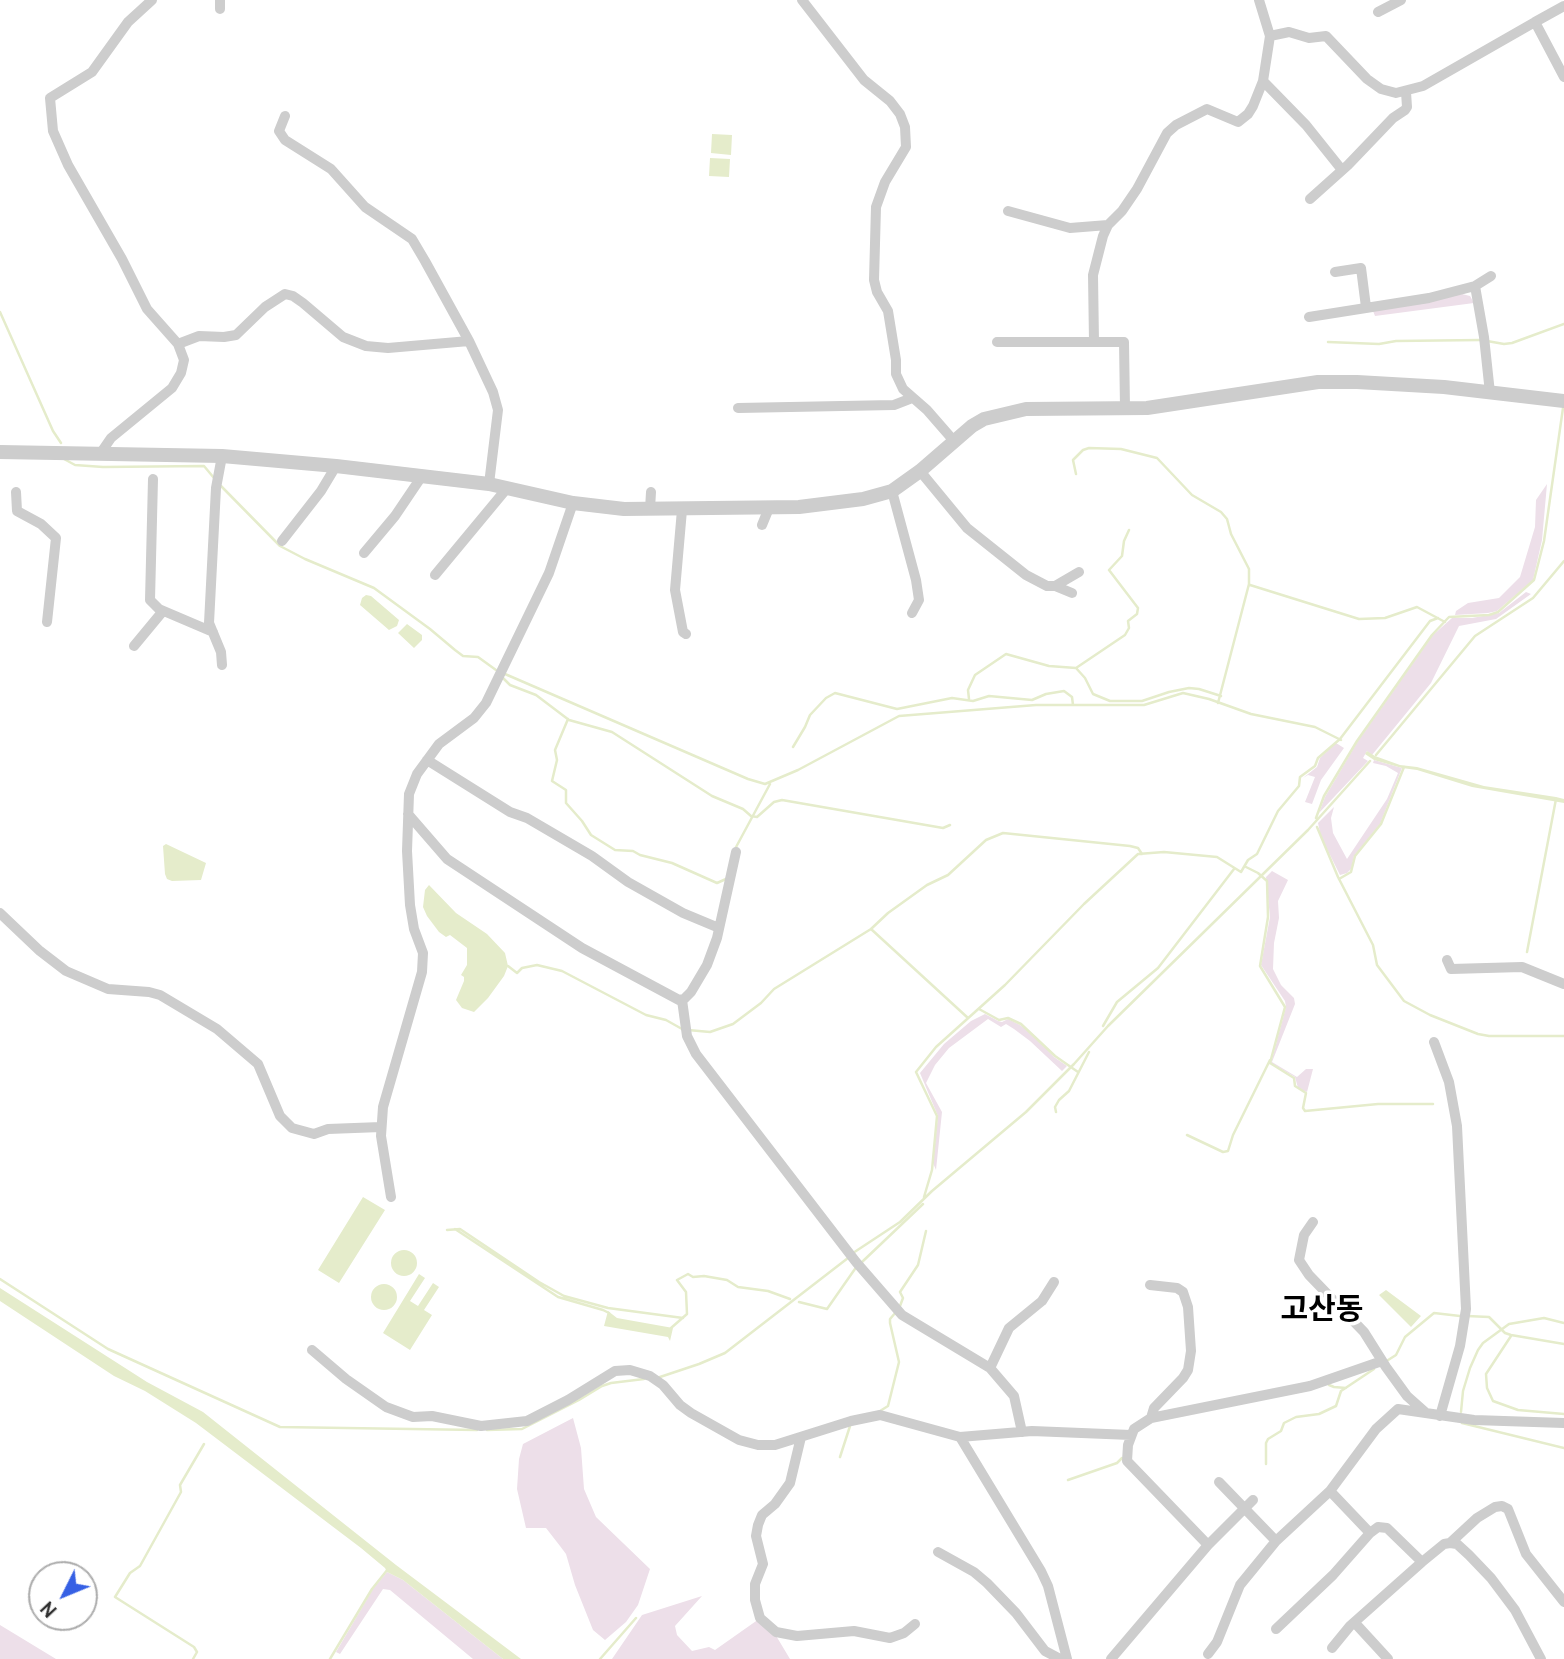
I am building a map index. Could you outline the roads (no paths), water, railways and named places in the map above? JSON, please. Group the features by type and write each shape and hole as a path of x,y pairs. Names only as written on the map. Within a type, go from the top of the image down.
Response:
{"street":[{"path":"100,454 110,438 177,381 184,360 178,344 147,309 122,259 68,165 53,131 50,98 92,72 128,22 152,0"},
{"path":"802,0 864,80 890,101 900,114 905,127 906,146 885,182 876,206 874,280 877,292 888,311 896,374 903,389 954,441"},
{"path":"1094,342 1093,275 1103,236 1108,225 1122,211 1137,189 1167,133 1176,125 1207,109 1238,122 1253,106 1263,81 1270,36 1259,0"},
{"path":"1378,12 1401,0"},
{"path":"1270,36 1290,32 1309,38 1326,36 1367,79 1381,89 1396,93 1406,92 1423,86 1564,6"},
{"path":"1535,22 1564,77"},
{"path":"1263,81 1306,125 1342,170"},
{"path":"1310,199 1393,118 1408,107 1406,92"},
{"path":"285,116 279,131 285,140 331,169 365,207 412,239 469,341 493,392 498,410 489,484"},
{"path":"1008,211 1070,228 1108,225"},
{"path":"1335,272 1361,268 1366,307"},
{"path":"1309,317 1429,298 1475,286 1491,276"},
{"path":"1475,286 1485,337 1490,393"},
{"path":"178,344 199,336 236,335 265,307 285,294 303,303 343,337 366,346 388,348 469,341"},
{"path":"997,342 1124,342 1125,408"},
{"path":"0,452 222,456 489,484 573,503 682,510 769,508 828,504 892,491 984,419 1026,410 1147,408 1318,382 1370,383 1564,401"},
{"path":"737,408 894,405 912,398"},
{"path":"222,456 215,501 209,622 221,652 222,665"},
{"path":"282,541 321,491 336,466"},
{"path":"920,471 967,528 982,541 1026,575 1048,586 1072,593"},
{"path":"364,553 395,516 422,476"},
{"path":"153,479 150,597 163,611 213,632"},
{"path":"435,575 508,487"},
{"path":"892,491 916,580 919,600 912,613"},
{"path":"16,492 18,511 41,524 56,538 47,622"},
{"path":"650,492 650,509"},
{"path":"391,1197 381,1136 383,1107 422,972 423,953 414,929 410,905 409,794 439,744 474,718 486,703 549,573 573,503"},
{"path":"762,525 769,508"},
{"path":"682,510 675,590 683,632 686,634"},
{"path":"1055,586 1079,572"},
{"path":"134,646 163,611"},
{"path":"427,760 510,812 527,818 592,856 628,882 683,913 719,928"},
{"path":"408,814 447,859 582,948 682,1000"},
{"path":"682,1000 691,992 707,965 719,928 736,852"},
{"path":"0,913 40,951 66,971 108,989 160,995 218,1029 258,1064 280,1116 292,1128 314,1134 328,1129 381,1127"},
{"path":"1447,960 1451,969 1522,967 1564,984"},
{"path":"682,1000 687,1036 696,1054 878,1289 902,1315 990,1368 1014,1396 1022,1432"},
{"path":"1434,1042 1449,1082 1457,1126 1466,1309 1460,1346 1440,1416"},
{"path":"1312,1222 1304,1236 1299,1260 1309,1275 1364,1332 1408,1396 1425,1412"},
{"path":"990,1368 1009,1328 1042,1301 1054,1282"},
{"path":"1150,1285 1177,1288 1183,1292 1188,1307 1191,1351 1188,1370 1154,1408 1151,1418"},
{"path":"312,1350 386,1408 413,1418 432,1416 481,1426 527,1421 615,1371 630,1370 650,1376 691,1413 739,1440 758,1445 775,1445 852,1420 880,1415 907,1420 960,1437 1022,1432 1131,1435"},
{"path":"1208,1545 1127,1461 1134,1429 1151,1418 1310,1386 1382,1361"},
{"path":"1208,1654 1217,1642 1240,1584 1276,1541 1330,1491 1388,1416 1398,1409 1474,1420 1564,1423"},
{"path":"802,1437 790,1483 775,1504 762,1515 758,1525 756,1535 763,1564 755,1584 755,1600 760,1618 776,1632 797,1636 854,1632 890,1638 904,1633 915,1624"},
{"path":"960,1437 1043,1574 1067,1659"},
{"path":"1219,1482 1276,1541"},
{"path":"1330,1491 1370,1533"},
{"path":"1111,1659 1208,1545 1253,1500"},
{"path":"1450,1543 1477,1518 1494,1507 1502,1506 1508,1509 1526,1553 1564,1602"},
{"path":"1276,1629 1334,1575 1378,1527 1388,1528 1422,1562"},
{"path":"1332,1648 1350,1626 1422,1562 1444,1544 1450,1543 1457,1544 1491,1578 1515,1610 1541,1659"},
{"path":"938,1552 974,1572 987,1583 1016,1612 1045,1651 1060,1659"},
{"path":"1355,1623 1388,1659"}],"waterway":[{"path":"0,312 53,431 61,443"},
{"path":"1487,341 1512,343 1564,324"},
{"path":"1328,342 1379,344 1396,341 1481,340"},
{"path":"1316,818 1324,796 1357,741 1432,635 1449,617 1498,612 1534,580 1544,541 1563,408"},
{"path":"1076,474 1073,460 1089,448 1121,449 1157,458 1192,495 1221,512 1227,519 1231,534 1249,569 1249,584 1218,703"},
{"path":"64,459 75,465 103,467 204,466 214,478"},
{"path":"221,486 280,546 374,588 463,656 478,657 496,670"},
{"path":"969,699 968,690 975,675 1006,654 1049,666 1076,668 1125,635 1129,628 1128,621 1137,614 1138,608 1109,570 1122,556 1129,530"},
{"path":"1376,755 1475,636 1533,598 1564,561"},
{"path":"1250,585 1359,619 1385,618 1417,607 1445,622"},
{"path":"924,1197 932,1170 937,1116 916,1072 936,1047 1005,985 1084,904 1138,854 1164,852 1217,857 1241,872 1248,860 1257,854 1278,811 1299,786 1300,777 1315,766 1318,758 1340,739 1430,621 1438,618"},
{"path":"1076,668 1093,694 1110,701 1142,701 1189,688 1221,696"},
{"path":"505,674 765,784 798,770 899,716 1036,705 1144,705 1183,693 1251,714 1315,727 1341,740"},
{"path":"503,678 510,685 536,695 569,720 612,732 712,796 743,809 751,816 757,817 774,802 782,800 943,828 950,825"},
{"path":"793,747 810,715 826,698 835,693 897,709 952,698 973,701 989,696 1032,700 1064,691 1072,697 1073,705"},
{"path":"568,719 555,750 557,760 552,781 566,790 566,803 591,835 615,850 633,851 672,863 717,883 726,879"},
{"path":"853,1253 900,1222 932,1191 1026,1112 1108,1026 1308,830 1370,761"},
{"path":"1339,879 1351,872 1355,856 1381,824 1404,767"},
{"path":"735,849 770,784"},
{"path":"1527,952 1556,799"},
{"path":"1317,827 1338,877 1373,945 1377,965 1404,1001 1430,1015 1478,1034 1564,1036"},
{"path":"871,929 927,885 948,875 986,840 1003,833 1130,846 1138,848 1142,854"},
{"path":"1246,867 1267,881 1268,917 1260,966 1285,1007 1270,1063 1294,1078 1295,1086 1306,1093 1303,1108 1305,1111 1378,1104 1433,1104"},
{"path":"1103,1026 1117,1002 1158,968 1234,869"},
{"path":"688,1030 710,1032 733,1024 761,1003 774,989 871,929 968,1018"},
{"path":"508,966 517,973 522,968 537,965 562,971 646,1015 666,1020 682,1029"},
{"path":"979,1009 999,1020 1008,1018 1021,1024 1055,1056 1078,1072"},
{"path":"1056,1112 1055,1107 1069,1091 1089,1052"},
{"path":"1187,1135 1223,1152 1228,1151 1233,1135 1270,1060"},
{"path":"862,1262 923,1204"},
{"path":"455,1229 558,1297 609,1313"},
{"path":"447,1230 460,1229 564,1296 608,1308 683,1318"},
{"path":"900,1306 903,1298 900,1292 918,1265 926,1231"},
{"path":"657,1378 725,1353 848,1258"},
{"path":"799,1302 827,1309 857,1266"},
{"path":"671,1328 687,1314 686,1292 677,1280 688,1274 693,1277 727,1280 738,1287 768,1291 790,1299"},
{"path":"0,1279 108,1349 280,1427 477,1430"},
{"path":"880,1411 888,1406 899,1362 890,1323 896,1312"},
{"path":"1385,1362 1396,1355 1405,1337 1434,1313 1460,1316"},
{"path":"1467,1316 1489,1317 1505,1333 1511,1335 1564,1344"},
{"path":"1461,1412 1463,1391 1470,1368 1483,1343 1509,1324 1544,1318 1564,1323"},
{"path":"1511,1336 1486,1374 1487,1388 1493,1401 1518,1410 1564,1414"},
{"path":"1266,1464 1266,1443 1281,1431 1284,1423 1296,1417 1319,1414 1336,1406 1341,1391 1374,1369"},
{"path":"487,1430 522,1429 602,1386 644,1379"},
{"path":"1329,1385 1346,1388"},
{"path":"840,1457 851,1423"},
{"path":"1462,1423 1564,1448"},
{"path":"193,1659 197,1652 194,1647 115,1597 130,1573 140,1566 181,1492 180,1485 204,1444"},
{"path":"1068,1480 1117,1463 1122,1458"},
{"path":"330,1659 372,1589 388,1569"},
{"path":"600,1659 636,1618"}],"district":[{"name":"고산동","path":"1322,1310"}]}
